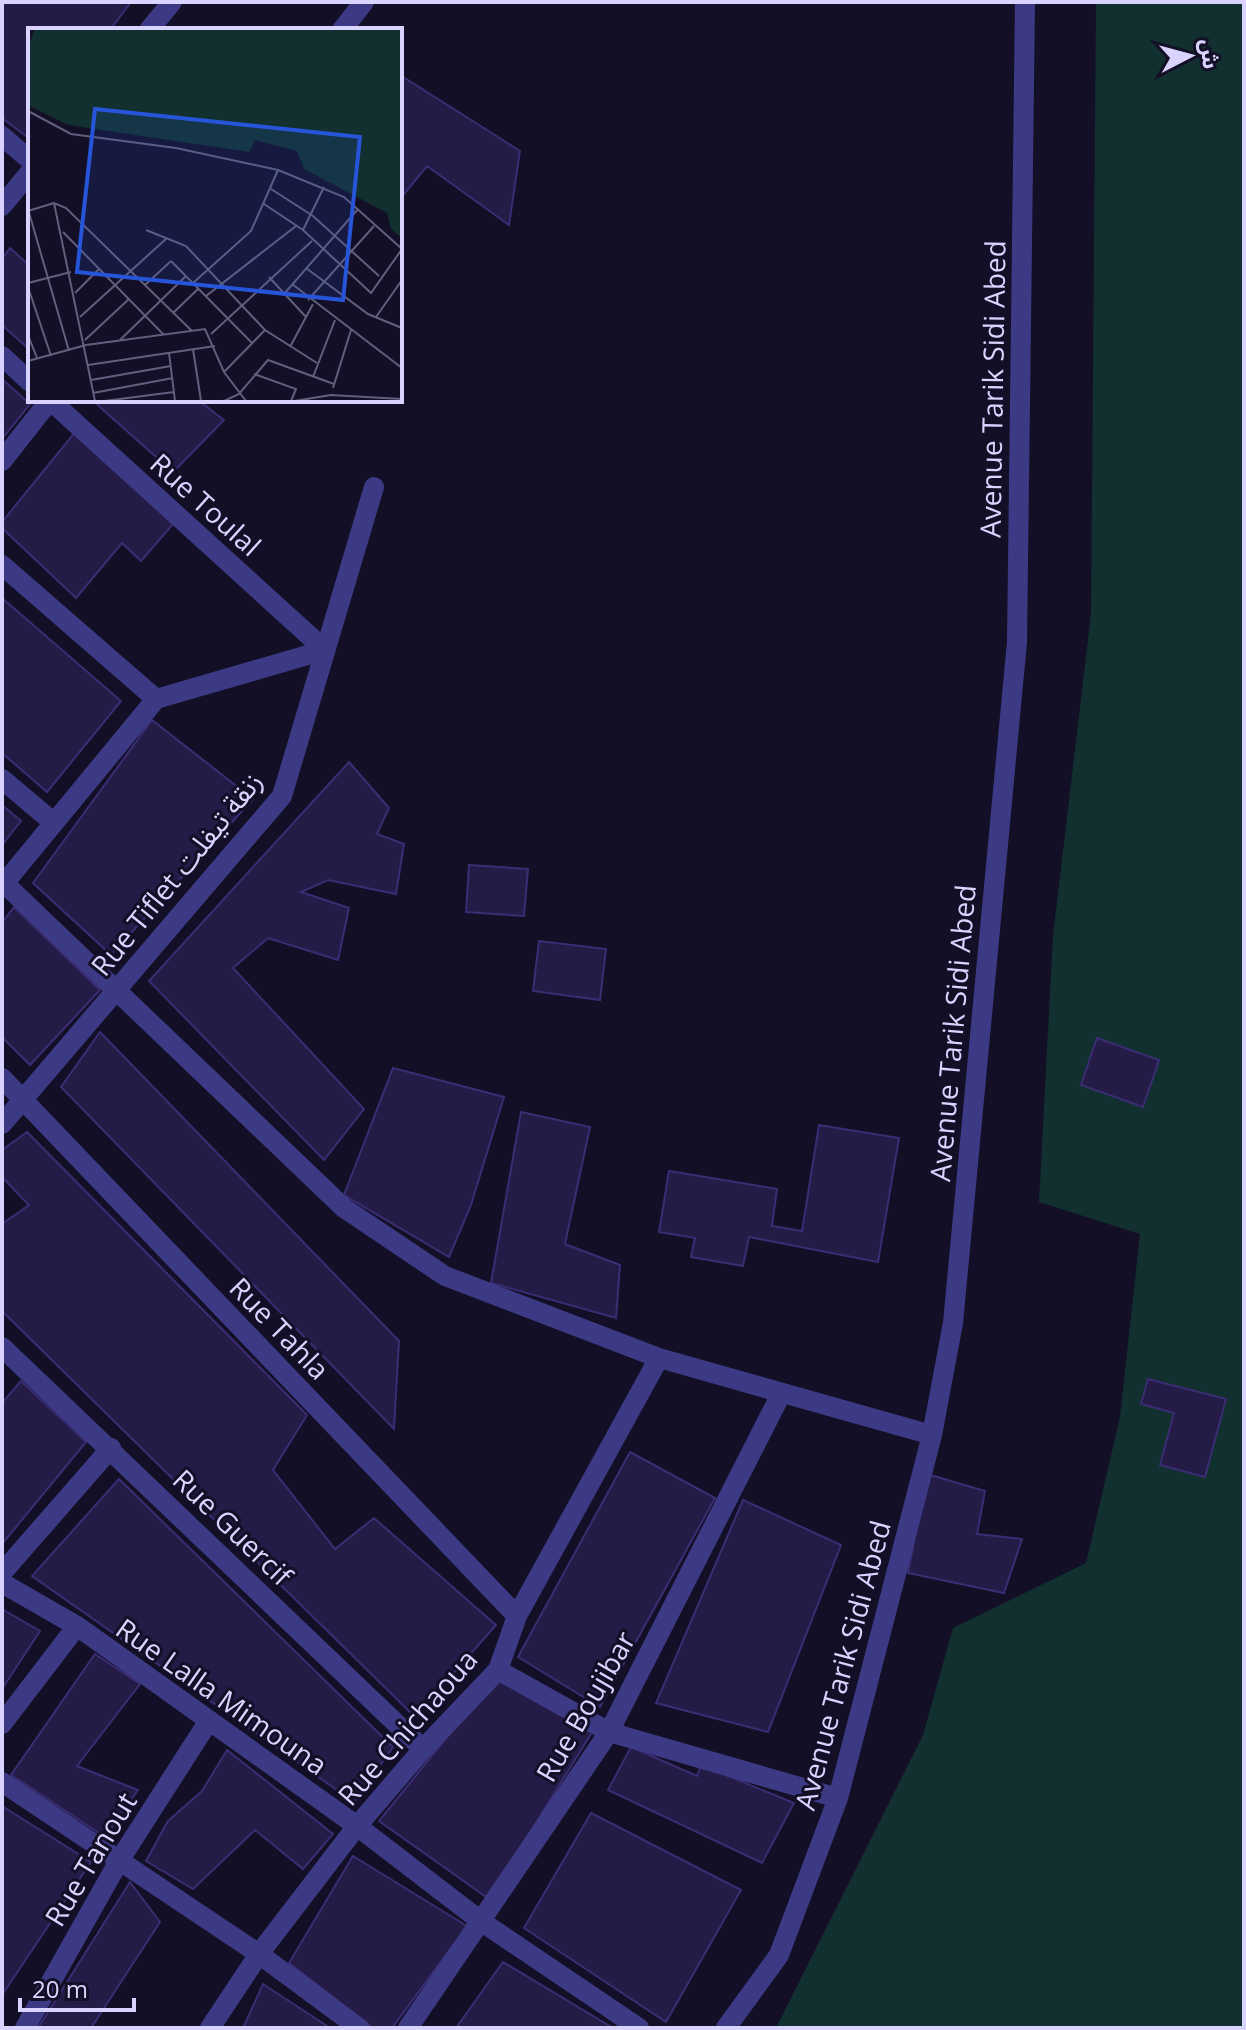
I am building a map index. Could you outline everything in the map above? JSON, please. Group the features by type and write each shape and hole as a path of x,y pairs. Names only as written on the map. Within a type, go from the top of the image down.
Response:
{"street":[{"path":"151,28 172,2"},
{"path":"344,28 364,2"},
{"name":"Avenue Tarik Sidi Abed","path":"726,2028 779,1955 838,1798 932,1435 953,1323 1017,642 1025,2"},
{"path":"2,136 28,158"},
{"path":"2,206 28,174"},
{"path":"2,356 28,380"},
{"path":"2,461 48,402"},
{"name":"Rue Toulal","path":"52,402 325,650"},
{"name":"Rue Tiflet زنقة تيفلت","path":"2,1124 282,796 374,487"},
{"path":"2,565 156,699"},
{"path":"325,650 156,699 3,884 344,1208 445,1276 659,1358 932,1435"},
{"path":"2,779 54,823"},
{"name":"Rue Tahla","path":"2,1078 517,1616"},
{"name":"Rue Guercif","path":"2,1347 423,1749"},
{"name":"Rue Chichaoua","path":"210,2028 259,1954 357,1826 423,1749 498,1670 517,1616 659,1358"},
{"name":"Rue Boujibar","path":"408,2028 609,1732 781,1394"},
{"path":"2,1573 111,1448"},
{"name":"Rue Lalla Mimouna","path":"2,1583 77,1626 357,1826 482,1922 639,2028"},
{"path":"2,1724 77,1626"},
{"path":"498,1670 609,1732 838,1798"},
{"name":"Rue Tanout","path":"25,2028 119,1861 208,1722"},
{"path":"2,1782 259,1954 359,2028"}],"green space":[{"path":"1096,2 1244,2 1244,2028 776,2028 923,1735 953,1628 1086,1563 1120,1417 1140,1234 1039,1202 1053,936 1091,614"}],"building":[{"path":"2,2 131,2 112,28 28,28 28,138 2,118"},
{"path":"402,76 520,151 509,225 427,166 402,197"},
{"path":"10,248 28,264 28,348 2,325 2,259"},
{"path":"2,379 30,404 2,439"},
{"path":"94,402 201,402 224,420 173,472"},
{"path":"76,431 179,517 141,561 122,543 76,598 2,528 2,522"},
{"path":"2,598 121,701 47,792 2,753"},
{"path":"152,720 253,799 111,955 33,883"},
{"path":"349,762 389,808 377,834 404,844 396,894 328,880 301,892 349,908 338,960 268,938 233,968 364,1109 324,1160 149,981"},
{"path":"2,805 21,821 2,845"},
{"path":"469,865 528,869 524,916 466,912"},
{"path":"14,907 100,990 30,1065 2,1037 2,923"},
{"path":"539,941 606,949 600,1000 533,991"},
{"path":"100,1032 399,1341 394,1429 61,1087"},
{"path":"1097,1038 1159,1060 1143,1107 1081,1085"},
{"path":"393,1068 504,1097 471,1205 449,1257 344,1195"},
{"path":"521,1112 590,1127 565,1244 620,1265 616,1318 491,1283"},
{"path":"819,1125 899,1138 878,1262 749,1237 743,1266 691,1257 695,1238 659,1232 669,1171 777,1189 772,1226 802,1231"},
{"path":"27,1132 307,1415 273,1470 335,1549 374,1518 496,1625 415,1717 2,1311 2,1224 29,1205 2,1177 2,1150"},
{"path":"1148,1379 1226,1399 1205,1477 1160,1465 1174,1413 1141,1404"},
{"path":"21,1381 86,1442 2,1544 2,1403"},
{"path":"630,1452 715,1498 600,1707 518,1657"},
{"path":"927,1474 985,1491 977,1534 1022,1539 1004,1593 908,1573"},
{"path":"119,1479 393,1747 354,1802 32,1576"},
{"path":"743,1500 841,1545 768,1732 656,1703"},
{"path":"2,1609 40,1631 2,1689"},
{"path":"95,1654 140,1684 77,1766 138,1790 105,1837 11,1775"},
{"path":"495,1678 594,1729 489,1899 379,1821"},
{"path":"631,1747 697,1776 701,1765 794,1803 762,1863 608,1790"},
{"path":"227,1750 333,1834 303,1869 255,1830 193,1889 146,1861 168,1821 202,1791"},
{"path":"2,1806 91,1862 2,1995"},
{"path":"591,1813 741,1890 666,2022 524,1928"},
{"path":"353,1856 467,1926 392,2028 373,2028 289,1963"},
{"path":"130,1882 160,1922 91,2028 38,2028"},
{"path":"503,1962 613,2028 456,2028"},
{"path":"263,1984 330,2028 243,2028"}]}
